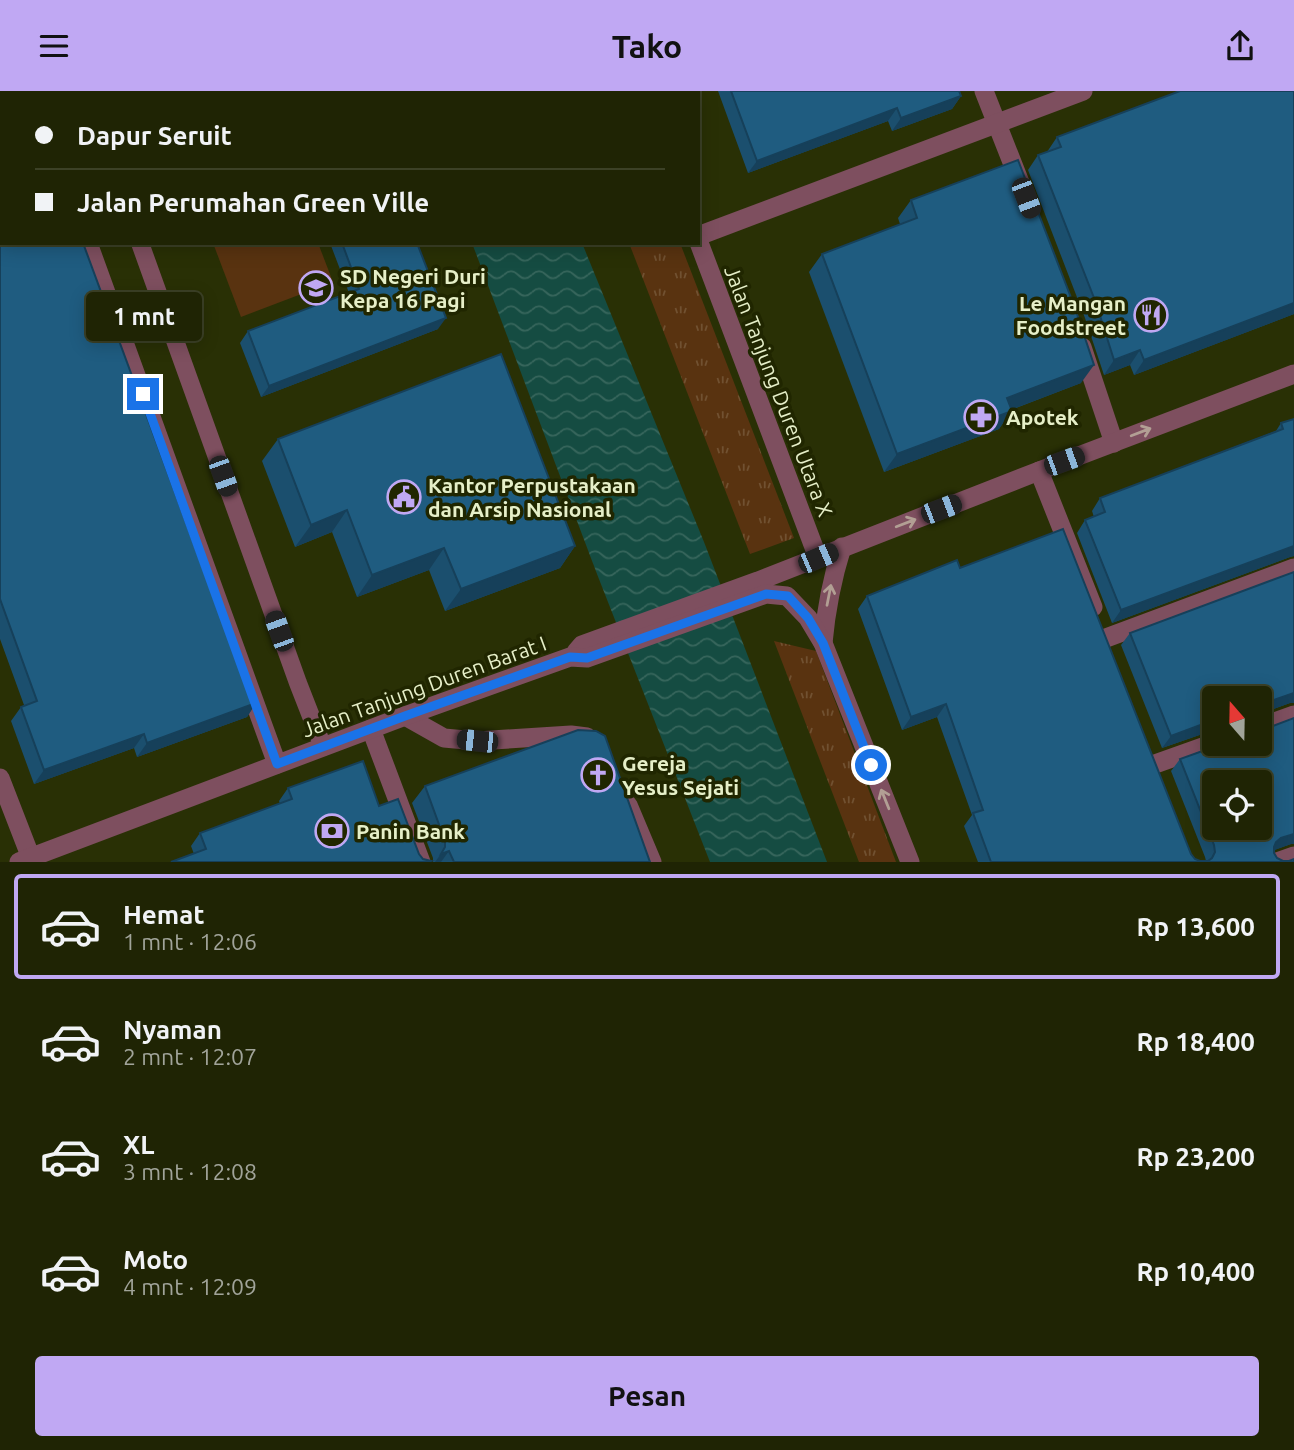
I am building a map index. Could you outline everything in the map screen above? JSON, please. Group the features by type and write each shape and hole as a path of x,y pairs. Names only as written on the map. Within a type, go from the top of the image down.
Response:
{"street":[{"path":"984,91 1026,198"},
{"path":"700,237 1083,91"},
{"name":"Jalan Tanjung Duren Utara X","path":"700,243 818,558"},
{"path":"89,245 277,764"},
{"path":"1078,334 1114,443"},
{"name":"Jalan Tanjung Duren Barat I","path":"25,860 405,716 762,587 842,547 1294,374"},
{"path":"1039,471 1108,644 1294,568"},
{"path":"823,643 832,578 842,547"},
{"path":"762,587 788,596 808,618 823,643 910,862"},
{"path":"1272,723 1294,715"},
{"path":"405,716 444,737 477,741 571,735 597,741 601,746"},
{"path":"372,729 421,862"},
{"path":"1155,764 1202,747"},
{"path":"0,778 25,860"},
{"path":"621,788 652,862"},
{"path":"1276,862 1294,856"}],"lane":[{"path":"141,245 323,747"}],"green space":[{"path":"214,245 319,245 333,282 241,317"},
{"path":"630,245 681,245 794,538 750,554"},
{"path":"774,641 816,651 896,862 859,862"}],"water":[{"path":"473,245 583,245 704,542 827,862 710,862 597,574"}],"building":[{"path":"731,91 959,91 961,96 901,118 897,108 757,161"},
{"path":"1180,91 1294,91 1294,303 1144,360 1140,350 1114,360 1096,303 1038,155 1061,147 1057,137"},
{"path":"1018,160 1094,365 1007,398 1012,411 897,454 822,254 917,218 911,200"},
{"path":"0,245 84,245 232,647 236,645 256,703 147,743 144,734 44,770 21,707 37,701 0,599"},
{"path":"343,245 418,245 446,318 269,386 248,331 359,289"},
{"name":"Kantor Perpustakaan dan Arsip Nasional","path":"501,354 575,546 461,589 444,548 372,575 347,510 311,525 278,439"},
{"path":"1294,419 1294,546 1121,610 1085,520 1105,512 1100,498 1283,429 1281,423"},
{"path":"1063,529 1195,859 1208,861 1212,858 1215,852 1212,840 1272,840 1272,770 1202,770 1202,815 1180,759 1202,751 1202,756 1272,756 1272,726 1294,718 1294,834 1276,842 1274,853 1283,861 1294,859 1294,862 991,862 973,813 983,810 946,704 911,717 867,596 957,560 960,568"},
{"path":"1294,572 1294,693 1272,701 1272,686 1202,686 1202,724 1171,736 1130,633"},
{"path":"578,730 596,731 605,736 650,862 454,862 449,851 441,854 445,841 425,786"},
{"path":"363,761 379,806 398,799 419,854 423,859 431,861 171,862 206,849 200,833 292,799 288,788"}],"place":[{"name":"SD Negeri Duri Kepa 16 Pagi","path":"316,288"},
{"name":"Le Mangan Foodstreet","path":"1151,315"},
{"name":"Apotek","path":"981,417"},
{"name":"Kantor Perpustakaan dan Arsip Nasional","path":"404,497"},
{"name":"Gereja Yesus Sejati","path":"598,775"},
{"name":"Panin Bank","path":"332,831"}],"route":[{"path":"143,394 277,764 570,657 587,658 766,594 788,596 808,618 823,643 871,765"}]}
